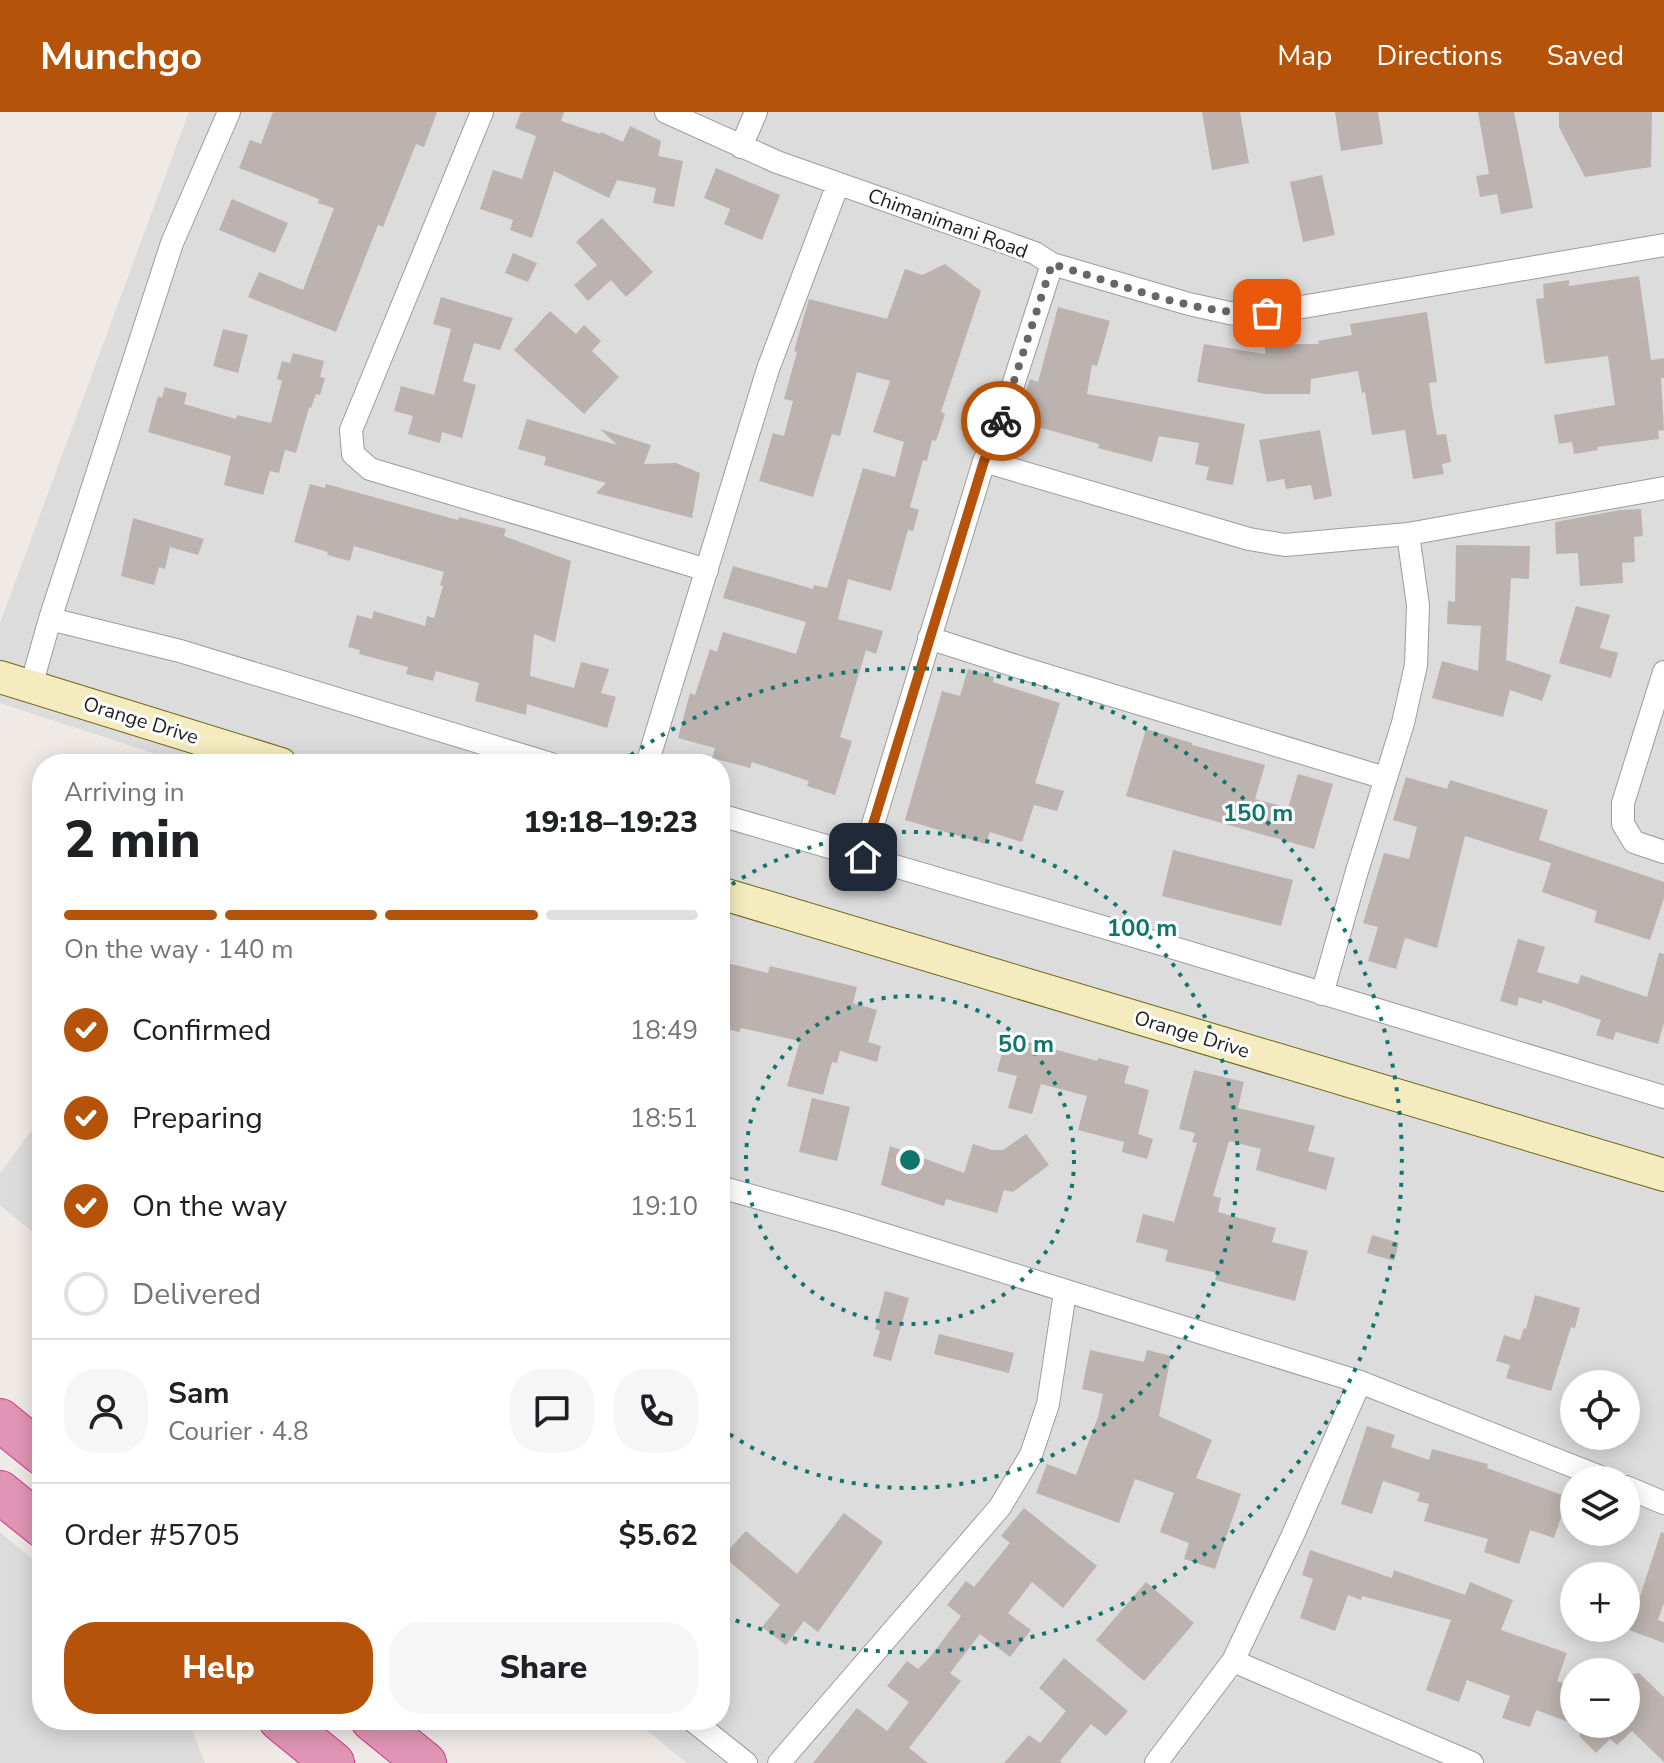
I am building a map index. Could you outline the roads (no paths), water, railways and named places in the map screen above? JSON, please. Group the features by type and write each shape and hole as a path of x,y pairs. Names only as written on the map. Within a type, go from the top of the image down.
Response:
{"highway":[{"path":"0,1420 32,1446"},
{"path":"0,1492 32,1518"},
{"path":"292,1730 333,1763"},
{"path":"384,1730 425,1763"}],"street":[{"path":"31,686 172,243 229,112"},
{"path":"482,112 351,430 353,454 370,469 707,570"},
{"name":"Chimanimani Road","path":"666,112 741,147 1035,253 1052,264 1234,314 1267,313 1664,245"},
{"path":"741,147 756,112"},
{"path":"650,754 768,369 838,184"},
{"path":"863,857 984,461 997,435 1052,264"},
{"path":"984,461 1249,539 1285,545 1408,534 1664,488"},
{"path":"1322,994 1403,723 1416,665 1418,605 1408,534"},
{"path":"50,619 180,651 518,754"},
{"path":"929,638 1385,778"},
{"path":"1664,672 1623,803 1623,824 1634,842 1664,852"},
{"name":"Orange Drive","path":"0,677 249,754"},
{"path":"730,818 1664,1097"},
{"name":"Orange Drive","path":"730,896 1664,1175"},
{"path":"730,1190 844,1222 1360,1382 1573,1466"},
{"path":"779,1763 1000,1507 1031,1455 1048,1404 1065,1292"},
{"path":"1156,1763 1233,1661 1360,1382"},
{"path":"1640,1493 1664,1503"},
{"path":"1233,1661 1472,1763"},
{"path":"705,1730 746,1763"}]}
